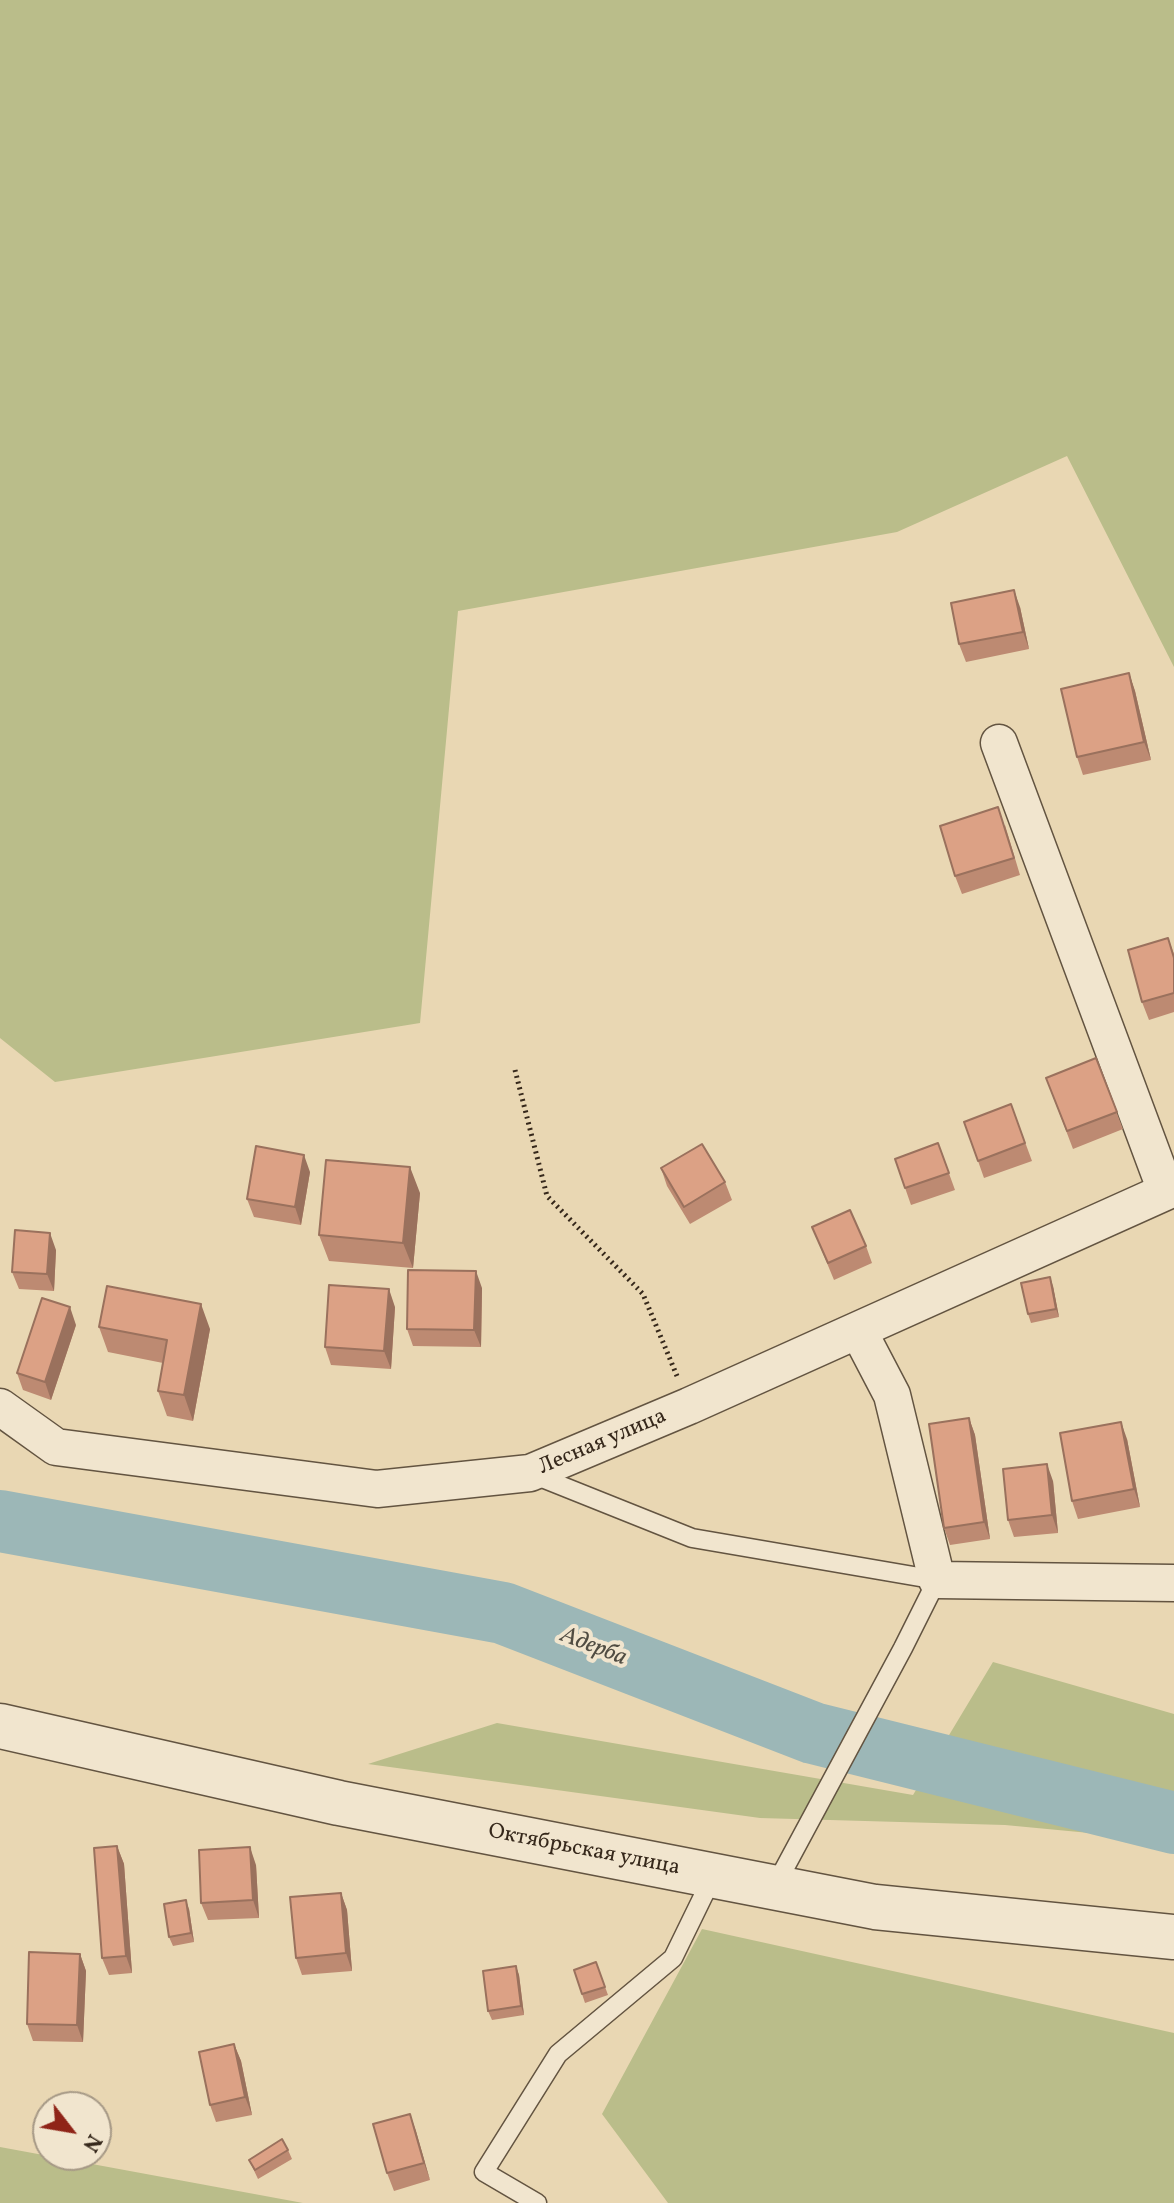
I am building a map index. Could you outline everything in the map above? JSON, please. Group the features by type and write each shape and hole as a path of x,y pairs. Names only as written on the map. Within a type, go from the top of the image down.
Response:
{"street":[{"path":"999,743 1170,1190"},
{"name":"Лесная улица","path":"0,1407 56,1447 377,1489 530,1473 689,1406 1170,1190"},
{"path":"858,1330 892,1395 937,1580 1174,1583"},
{"name":"Октябрьская улица","path":"0,1726 339,1803 875,1907 1174,1937"}],"lane":[{"path":"530,1473 692,1538 937,1580 775,1888"},
{"path":"537,2203 484,2172 558,2054 673,1958 713,1876"}],"path":[{"path":"515,1070 547,1196 643,1294 689,1406"}],"green space":[{"path":"0,0 1174,0 1174,667 1067,456 897,532 458,611 420,1023 55,1082 0,1038"},
{"path":"993,1662 1174,1714 1174,1841 1005,1825 760,1818 368,1764 497,1723 913,1795"},
{"path":"702,1929 1174,2033 1174,2203 668,2203 602,2114"},
{"path":"0,2147 32,2153 32,2171 112,2171 112,2168 303,2203 0,2203"}],"building":[{"path":"1014,590 1023,632 959,644 951,603"},
{"path":"1129,673 1144,742 1077,757 1061,689"},
{"path":"998,807 1014,858 955,876 940,826"},
{"path":"1168,938 1174,958 1174,993 1142,1002 1128,950"},
{"path":"1096,1058 1117,1112 1067,1131 1046,1078"},
{"path":"1011,1104 1025,1143 978,1161 964,1122"},
{"path":"938,1143 949,1173 905,1188 895,1159"},
{"path":"702,1144 725,1182 684,1207 661,1168"},
{"path":"256,1146 304,1155 295,1207 247,1199"},
{"path":"326,1160 410,1167 403,1243 319,1235"},
{"path":"850,1210 866,1246 828,1263 812,1227"},
{"path":"15,1230 50,1233 47,1274 12,1272"},
{"path":"408,1270 476,1271 474,1330 407,1329"},
{"path":"1050,1277 1056,1309 1028,1314 1021,1283"},
{"path":"329,1285 389,1289 384,1351 325,1347"},
{"path":"107,1286 201,1304 184,1395 158,1391 167,1340 99,1327"},
{"path":"42,1298 70,1307 45,1382 17,1373"},
{"path":"969,1418 984,1522 944,1528 929,1424"},
{"path":"1121,1422 1134,1489 1072,1501 1060,1433"},
{"path":"1047,1464 1052,1515 1008,1520 1003,1469"},
{"path":"117,1846 126,1956 102,1958 94,1848"},
{"path":"250,1847 253,1900 201,1903 199,1850"},
{"path":"341,1893 346,1953 296,1958 290,1897"},
{"path":"186,1900 191,1933 169,1937 164,1904"},
{"path":"29,1952 80,1954 77,2025 27,2024"},
{"path":"596,1962 605,1987 582,1994 574,1970"},
{"path":"516,1966 521,2006 488,2011 483,1971"},
{"path":"234,2044 245,2097 210,2105 199,2052"},
{"path":"410,2114 424,2163 387,2173 373,2124"},
{"path":"282,2139 288,2150 255,2170 249,2160"}],"waterway":[{"name":"Адерба","path":"0,1521 503,1613 813,1733 1174,1823"}]}
